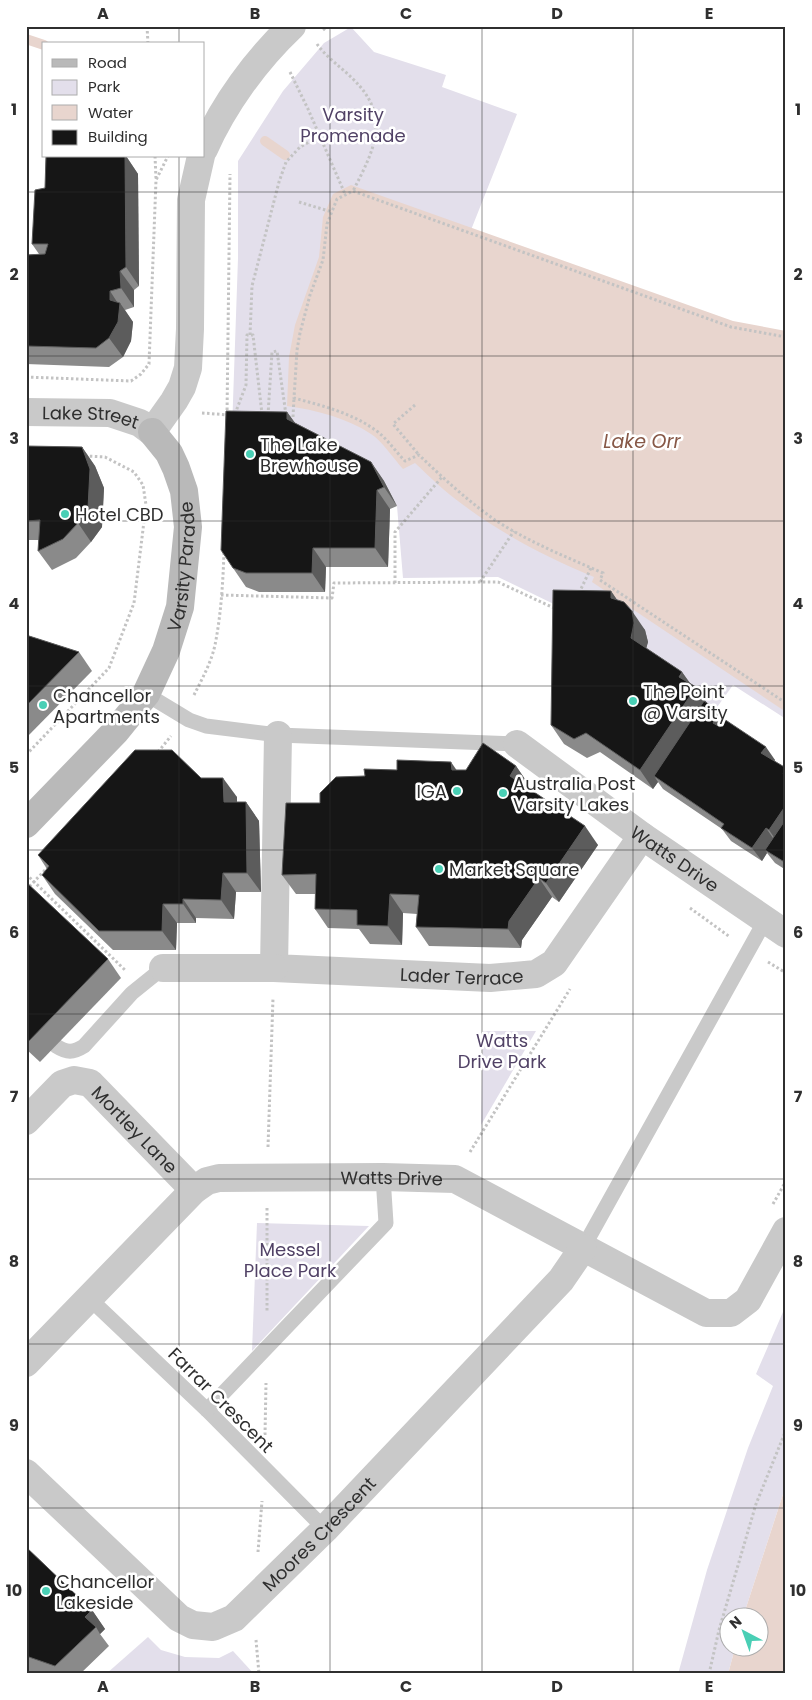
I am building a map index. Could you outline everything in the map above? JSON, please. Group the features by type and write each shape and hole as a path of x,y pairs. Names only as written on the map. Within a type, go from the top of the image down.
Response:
{"street":[{"path":"205,147 228,104 275,43 303,33"},
{"path":"152,432 182,387 188,368 191,200 201,158"},
{"name":"Lake Street","path":"26,412 110,413 140,424 152,432"},
{"name":"Varsity Parade","path":"26,824 116,731 146,694 166,651 180,607 188,527 184,491 176,468 169,453 152,432"},
{"path":"274,968 278,736"},
{"name":"Watts Drive","path":"517,744 642,836 776,927"},
{"name":"Lader Terrace","path":"163,968 274,968 490,978 536,974 554,963 642,836"},
{"name":"Mortley Lane","path":"26,1121 62,1084 74,1080 90,1083 194,1190"},
{"name":"Watts Drive","path":"26,1363 194,1190 207,1181 220,1178 383,1177 455,1179 706,1313 731,1313 748,1300 786,1231"},
{"name":"Moores Crescent","path":"26,1473 179,1618 194,1625 213,1627 234,1618 325,1529 561,1280 583,1248"}],"lane":[{"path":"146,694 189,720 206,726 278,736 517,744"},
{"path":"583,1248 749,950 776,927"},
{"path":"56,1046 69,1052 84,1046 132,993 163,968"},
{"path":"207,1410 386,1223 383,1177"},
{"name":"Farrar Crescent","path":"90,1299 207,1410 325,1529"}],"path":[{"path":"147,26 148,42"},
{"path":"303,33 355,81 372,104 376,116 373,146 368,161 353,191"},
{"path":"289,69 345,194"},
{"path":"235,415 246,385 247,335 250,335 252,286 279,182 286,162 300,147 320,136"},
{"path":"155,158 156,180"},
{"path":"156,180 167,158"},
{"name":"Lake Street","path":"26,377 131,381 149,364 156,180"},
{"path":"250,335 253,335 260,416 271,416 272,352 278,351 285,417 293,417 297,350 310,296 323,260 327,224 337,199 353,191 731,327 786,337"},
{"path":"300,202 332,212"},
{"path":"294,398 330,408 358,419 379,433 405,461 419,455"},
{"path":"415,405 392,424 419,455 469,500 514,531 555,553 603,573 600,580 786,703"},
{"path":"202,413 240,415"},
{"name":"Lake Street","path":"75,456 105,457 134,472"},
{"name":"Varsity Parade","path":"26,755 109,668 134,603 143,538 145,498 143,485 134,472"},
{"path":"396,583 395,532 442,477"},
{"path":"479,583 514,531"},
{"path":"576,600 591,568"},
{"path":"221,595 332,598 334,584 498,582 555,609"},
{"path":"26,874 125,970"},
{"path":"687,906 749,950 786,973"},
{"path":"257,1554 265,1470 267,1178 274,968"},
{"path":"471,1150 574,982"},
{"path":"773,1205 786,1181"},
{"path":"709,1674 756,1504 786,1430"}],"green space":[{"name":"Varsity Promenade","path":"351,27 374,52 446,75 442,87 517,114 467,240 335,398 786,696 786,719 733,685 715,710 566,610 498,577 403,578 397,506 384,481 232,430 238,258 238,161 283,91 324,43"},
{"name":"Watts Drive Park","path":"483,1031 536,1031 481,1125"},
{"name":"Messel Place Park","path":"257,1223 369,1226 252,1351"},
{"path":"786,1305 786,1485 746,1608 720,1608 720,1658 732,1658 728,1674 678,1674 707,1570 748,1448 773,1386 756,1374"},
{"path":"148,1637 161,1650 185,1657 219,1658 233,1651 254,1674 106,1674"}],"water":[{"name":"Lake Orr","path":"351,185 733,321 786,331 786,712 592,582 594,577 559,562 493,526 450,494 415,463 403,469 375,437 362,428 331,416 287,406 289,357 295,325 319,257 323,217 333,194"},
{"path":"786,1485 786,1674 728,1674 732,1658 770,1658 770,1608 746,1608"}],"building":[{"path":"46,158 125,158 126,267 120,271 121,288 110,291 110,300 120,303 118,322 109,338 96,348 26,346 26,255 45,254 48,244 32,244 35,190 45,188"},
{"path":"226,411 287,412 287,419 371,462 384,487 377,490 375,548 313,548 312,573 246,573 233,568 221,550"},
{"name":"Hotel CBD","path":"26,446 82,447 90,469 88,508 78,523 63,539 38,551 40,520 26,521"},
{"name":"The Point @ Varsity","path":"553,590 611,591 611,598 624,602 632,611 634,623 631,638 682,672 679,677 696,687 640,770 586,733 574,739 551,725"},
{"path":"26,635 79,652 26,706"},
{"path":"704,701 720,712 713,723 720,727 724,719 766,747 761,753 786,768 783,774 786,776 786,805 769,830 766,828 752,848 721,828 724,824 654,776"},
{"name":"Market Square","path":"483,743 516,766 510,776 585,826 546,883 539,878 509,921 508,929 416,927 419,895 390,894 388,926 357,925 357,910 315,909 316,874 282,875 286,803 320,803 320,793 336,777 365,776 364,769 397,770 397,760 451,762 452,770 466,770"},
{"path":"135,750 172,750 201,778 223,778 224,802 246,802 247,873 223,873 221,900 183,899 183,904 163,904 162,931 99,931 42,875 49,866 38,855"},
{"path":"786,819 786,863 765,850"},
{"path":"26,882 108,959 27,1043 26,1042"},
{"name":"Chancellor Lakeside","path":"26,1547 92,1610 85,1617 96,1627 55,1666 26,1656"}],"waterway":[{"path":"26,39 42,44"},
{"path":"265,141 285,155"}],"place":[{"name":"The Lake Brewhouse","path":"250,454"},
{"name":"Hotel CBD","path":"65,514"},
{"name":"The Point @ Varsity","path":"633,701"},
{"name":"Chancellor Apartments","path":"43,705"},
{"name":"IGA","path":"457,791"},
{"name":"Australia Post Varsity Lakes","path":"503,793"},
{"name":"Market Square","path":"439,869"},
{"name":"Chancellor Lakeside","path":"46,1591"}]}
